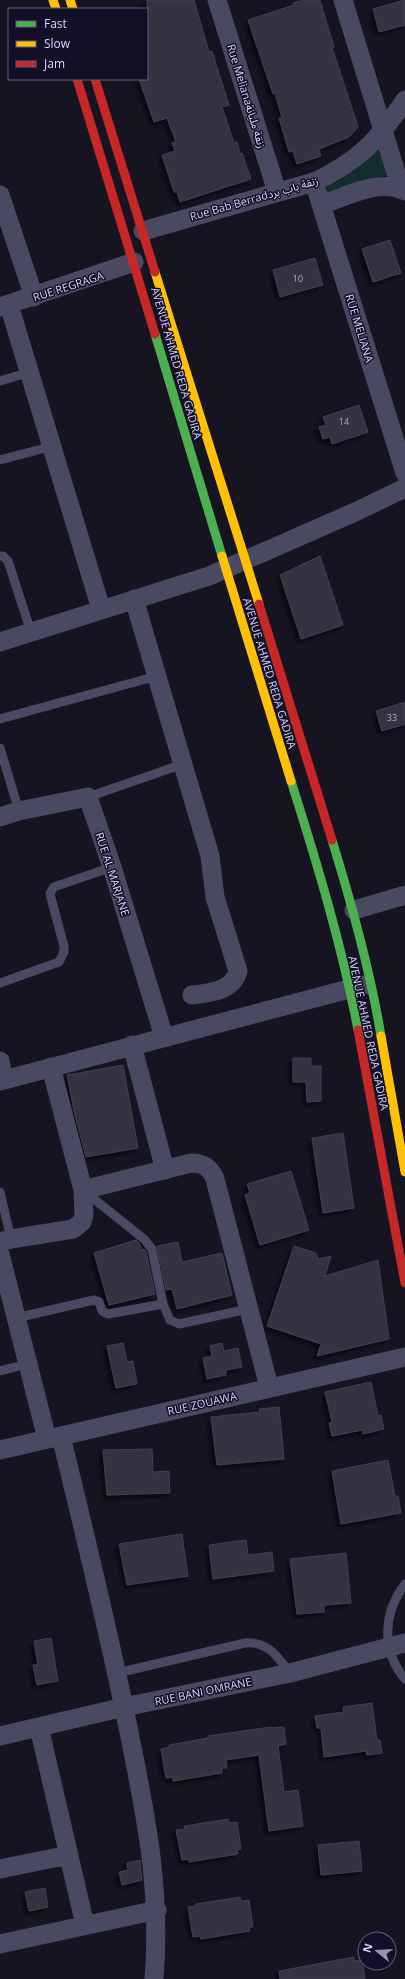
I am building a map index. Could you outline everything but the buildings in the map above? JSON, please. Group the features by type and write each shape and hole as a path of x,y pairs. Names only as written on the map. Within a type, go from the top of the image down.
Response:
{"main road":[{"name":"AVENUE AHMED REDA GADIRA","path":"77,80 134,262 225,568 310,842 350,988 405,1283"},
{"name":"AVENUE AHMED REDA GADIRA","path":"95,80 354,910 372,983 405,1172"}],"street":[{"name":"Rue Melianaزنقة مليانة","path":"217,0 277,192"},
{"path":"344,0 403,190"},
{"name":"Rue Bab Berradزنقة باب برد","path":"143,231 314,182 350,163 364,152 384,131 405,100"},
{"name":"RUE MELIANA","path":"314,182 405,474"},
{"path":"321,204 377,186 385,185 403,190"},
{"path":"0,195 4,223 34,297"},
{"name":"RUE REGRAGA","path":"4,306 134,262"},
{"path":"4,306 30,372 101,609"},
{"path":"0,642 134,598 209,576 355,512 405,488"},
{"path":"134,598 210,856 215,897 238,971 237,977 229,986 212,992 192,995"},
{"path":"0,817 19,811 88,797"},
{"name":"RUE AL MARJANE","path":"88,797 112,867 164,1037"},
{"path":"354,910 405,895"},
{"path":"0,1061 2,1080 372,983"},
{"path":"132,1045 165,1170"},
{"path":"51,1067 72,1156 83,1190 84,1215 78,1226 73,1228 2,1244 16,1318 27,1364 54,1438 117,1673 152,1853 157,1910 154,1979"},
{"path":"83,1190 191,1163 199,1163 205,1166 212,1173 269,1388"},
{"name":"RUE ZOUAWA","path":"0,1450 405,1357"},
{"name":"RUE BANI OMRANE","path":"0,1736 124,1707 290,1673 397,1645"},
{"path":"39,1727 85,1925"},
{"path":"0,1869 69,1855"},
{"path":"0,1944 157,1910"}],"lane":[{"path":"0,380 30,372"},
{"path":"0,460 53,446"},
{"path":"0,556 3,556 8,561 31,632"},
{"path":"0,719 156,676"},
{"path":"0,748 19,811"},
{"path":"88,797 130,781 183,764"},
{"path":"0,983 59,962 64,952 64,946 50,898 51,890 54,887 112,867"},
{"path":"83,1190 144,1239 152,1249 163,1304 170,1320 179,1324 248,1309"},
{"path":"0,1192 2,1244"},
{"path":"16,1318 94,1300 99,1302 102,1311 108,1314 163,1304"},
{"path":"0,1371 27,1364"},
{"path":"405,1584 392,1608 387,1634 397,1645 393,1661 405,1679"},
{"path":"117,1673 244,1642 254,1642 270,1648 290,1673"}],"green space":[{"path":"378,150 382,150 388,175 328,194 324,182 340,178 347,174"}],"traffic: fast":[{"path":"155,334 222,556"},
{"path":"291,781 328,905 352,999 358,1030"},
{"path":"332,840 360,937 372,986 381,1036"}],"traffic: slow":[{"path":"53,0 56,8"},
{"path":"70,0 73,8"},
{"path":"155,272 259,604"},
{"path":"222,556 291,781"},
{"path":"381,1036 405,1172"}],"traffic: jam":[{"path":"77,80 155,334"},
{"path":"95,80 155,272"},
{"path":"259,604 332,840"},
{"path":"358,1030 405,1283"}]}
